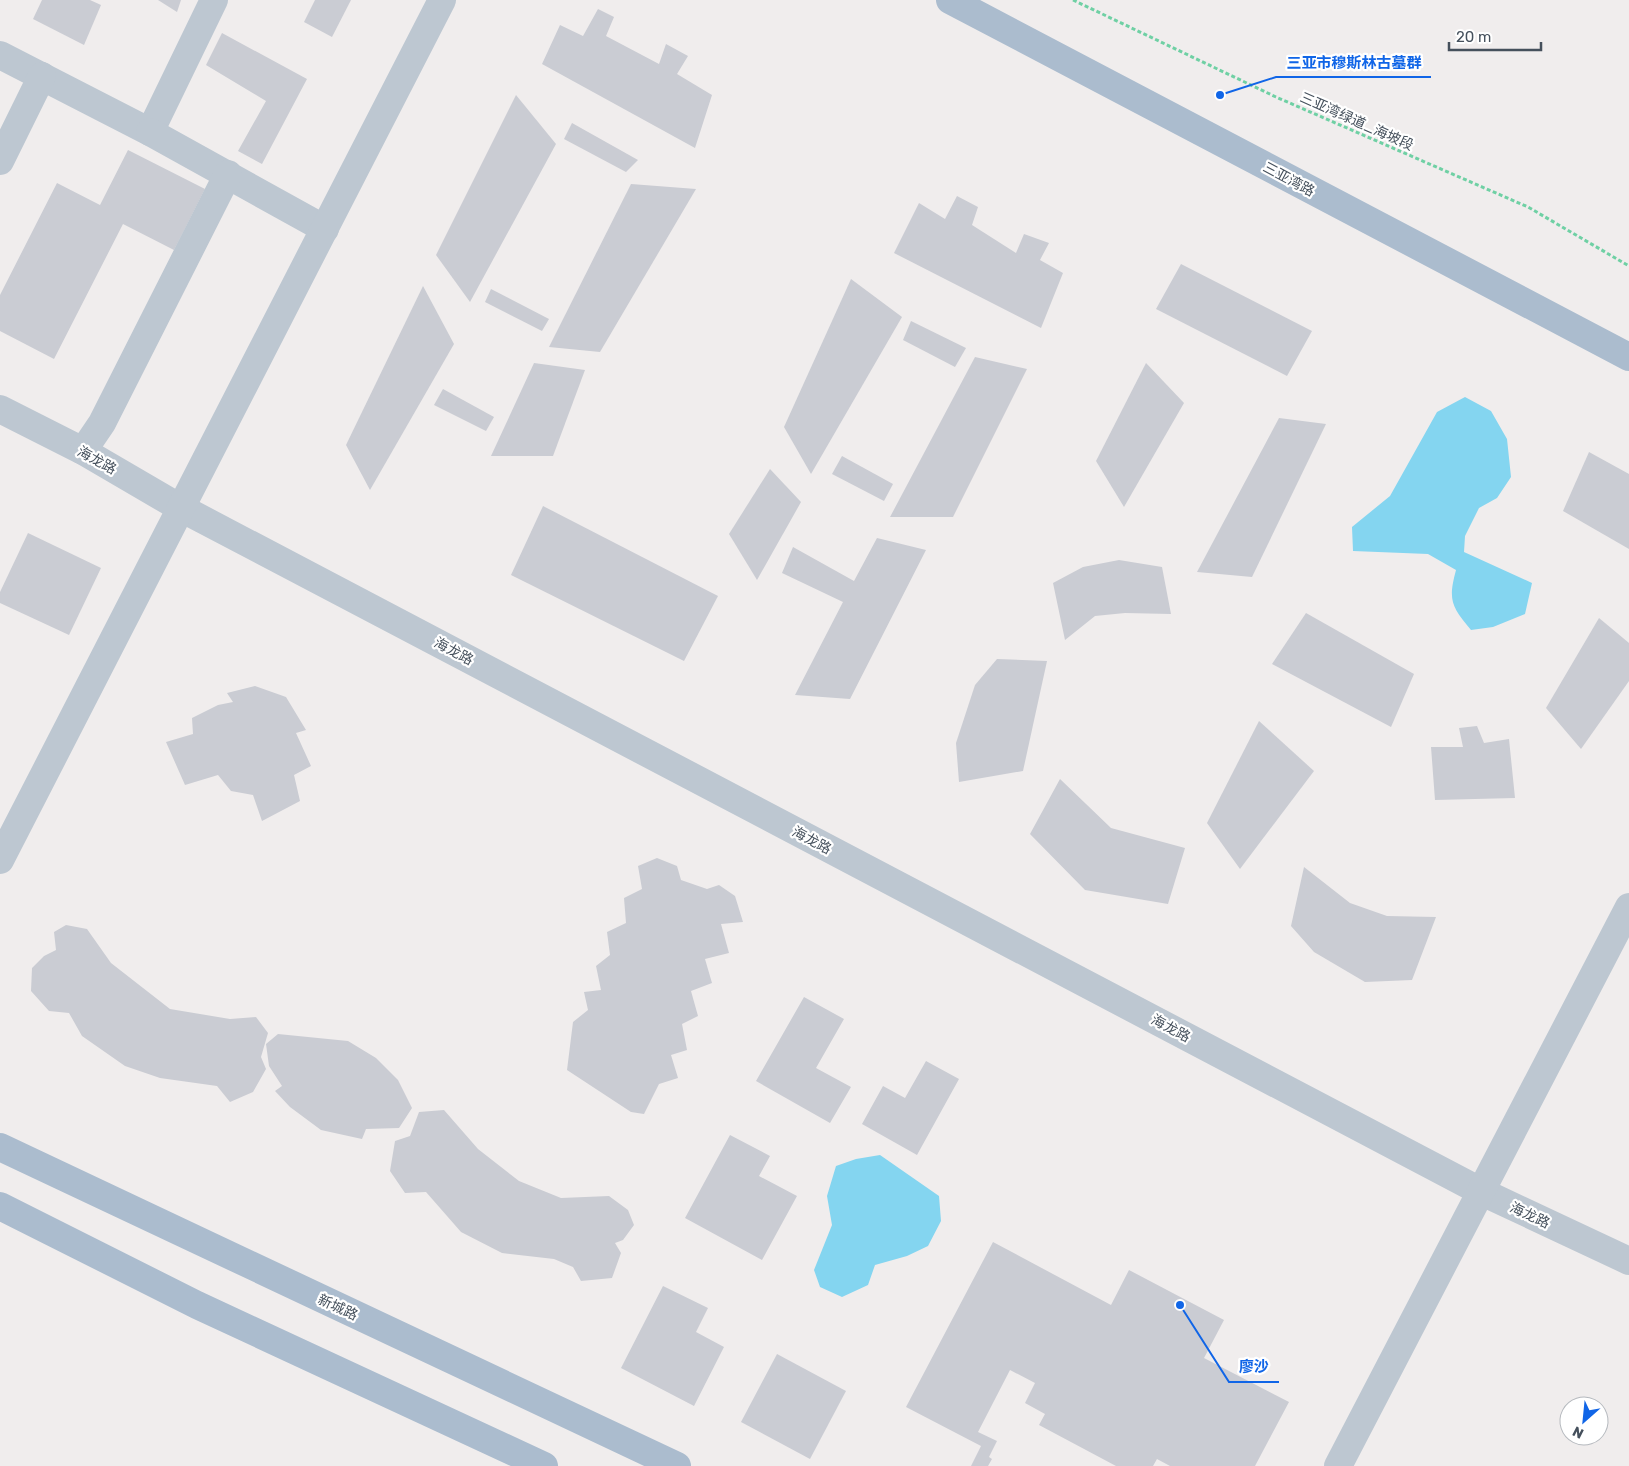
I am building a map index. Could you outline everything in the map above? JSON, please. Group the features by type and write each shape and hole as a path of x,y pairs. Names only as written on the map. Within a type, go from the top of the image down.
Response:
{"main road":[{"name":"三亚湾路","path":"950,0 1629,357"},
{"name":"新城路","path":"0,1147 677,1466"},
{"path":"0,1206 197,1305 544,1466"}],"street":[{"path":"150,132 214,0"},
{"path":"0,860 442,0"},
{"path":"0,55 150,132 325,228"},
{"path":"0,161 42,76"},
{"path":"83,452 102,423 228,174"},
{"name":"海龙路","path":"0,409 83,452 180,507 1482,1192 1629,1262"},
{"path":"1338,1466 1629,907"}],"path":[{"name":"三亚湾绿道_海坡段","path":"1073,0 1276,97 1528,207 1629,266"}],"water":[{"path":"1465,397 1491,411 1507,439 1511,477 1497,498 1479,508 1465,536 1464,552 1532,583 1525,614 1493,627 1471,630 1459,615 1453,602 1452,589 1456,570 1428,554 1353,551 1352,527 1390,496 1437,412"},
{"path":"880,1155 939,1196 941,1221 928,1246 907,1256 875,1265 868,1285 842,1297 820,1287 814,1270 832,1225 827,1196 836,1166 856,1159"}],"building":[{"path":"42,0 90,0 101,5 84,45 33,19"},
{"path":"158,0 181,0 177,12"},
{"path":"315,0 351,0 332,37 304,22"},
{"path":"598,9 614,17 606,36 659,64 666,44 688,56 677,74 712,95 695,148 542,64 560,25 583,36"},
{"path":"222,33 307,79 262,164 238,151 266,101 206,65"},
{"path":"516,95 556,144 470,302 436,255"},
{"path":"572,123 638,160 626,172 564,139"},
{"path":"128,150 205,189 174,250 123,224 54,359 0,331 0,295 57,183 100,205"},
{"path":"631,184 696,189 600,352 549,347"},
{"path":"957,196 978,207 972,225 1016,253 1024,234 1049,243 1040,260 1063,273 1041,328 894,253 919,203 945,219"},
{"path":"1181,264 1312,331 1287,376 1156,309"},
{"path":"851,279 902,317 811,474 784,427"},
{"path":"423,286 454,344 370,490 346,445"},
{"path":"491,289 549,319 542,331 485,302"},
{"path":"911,321 966,348 955,367 903,340"},
{"path":"975,357 1027,369 953,517 890,517"},
{"path":"534,363 585,370 553,456 491,456"},
{"path":"1146,363 1184,403 1124,507 1096,461"},
{"path":"443,389 494,417 486,431 434,405"},
{"path":"1279,418 1326,424 1252,577 1197,572"},
{"path":"1589,452 1629,474 1629,549 1563,511"},
{"path":"842,456 893,484 884,501 832,474"},
{"path":"770,469 801,502 757,580 729,534"},
{"path":"543,506 718,596 684,661 511,575"},
{"path":"28,533 101,568 69,635 0,603 0,592"},
{"path":"877,538 926,550 850,699 795,695 843,602 782,573 793,547 854,581"},
{"path":"1119,560 1162,567 1171,614 1125,613 1095,616 1065,640 1053,583 1083,567"},
{"path":"1306,613 1414,674 1391,727 1272,664"},
{"path":"1599,618 1629,643 1629,681 1581,749 1546,708"},
{"path":"997,659 1047,661 1023,771 959,782 956,743 975,685"},
{"path":"255,686 286,697 306,730 296,733 311,766 294,775 300,801 262,821 253,795 231,791 218,775 185,785 166,742 193,734 192,718 218,705 233,702 227,693"},
{"path":"1259,721 1314,771 1240,869 1207,823"},
{"path":"1477,726 1484,743 1509,739 1515,798 1435,800 1431,747 1463,747 1459,728"},
{"path":"1060,779 1111,828 1185,848 1168,904 1085,890 1030,834"},
{"path":"657,858 677,866 681,880 707,889 719,885 735,896 743,922 721,924 729,953 705,959 712,983 691,991 698,1016 682,1024 687,1050 671,1055 678,1078 659,1084 644,1114 631,1112 567,1070 573,1022 588,1010 584,992 601,990 596,966 610,955 607,932 626,923 624,898 642,889 638,866"},
{"path":"1304,867 1350,903 1387,916 1436,917 1412,980 1365,982 1314,952 1291,926"},
{"path":"66,925 87,929 111,963 170,1009 230,1019 256,1017 268,1033 261,1057 266,1069 253,1092 230,1102 217,1086 160,1078 125,1066 82,1036 69,1013 49,1011 31,991 32,968 44,956 56,950 54,932"},
{"path":"804,997 844,1019 816,1068 851,1087 830,1123 756,1081"},
{"path":"278,1034 348,1041 376,1058 398,1080 412,1108 399,1128 366,1129 362,1139 321,1130 290,1107 275,1091 282,1086 269,1066 266,1044"},
{"path":"926,1061 959,1079 917,1155 862,1124 883,1086 905,1098"},
{"path":"444,1110 478,1149 519,1181 561,1198 609,1196 628,1210 634,1225 623,1240 615,1243 621,1253 612,1278 581,1281 573,1267 554,1259 502,1253 461,1232 426,1192 405,1193 390,1171 395,1141 410,1136 419,1112"},
{"path":"730,1135 770,1156 759,1176 797,1196 762,1260 685,1218"},
{"path":"993,1242 1111,1305 1129,1270 1224,1320 1204,1358 1289,1402 1255,1466 1170,1466 1157,1459 1153,1466 1116,1466 1039,1425 1045,1414 1025,1403 1035,1383 1010,1370 978,1432 997,1441 989,1457 992,1459 988,1466 971,1466 981,1446 906,1407"},
{"path":"663,1286 708,1308 696,1332 724,1347 694,1406 621,1368"},
{"path":"777,1354 846,1391 810,1459 741,1422"}],"place":[{"name":"三亚市穆斯林古墓群","path":"1220,95"},
{"name":"廖沙","path":"1180,1305"}]}
